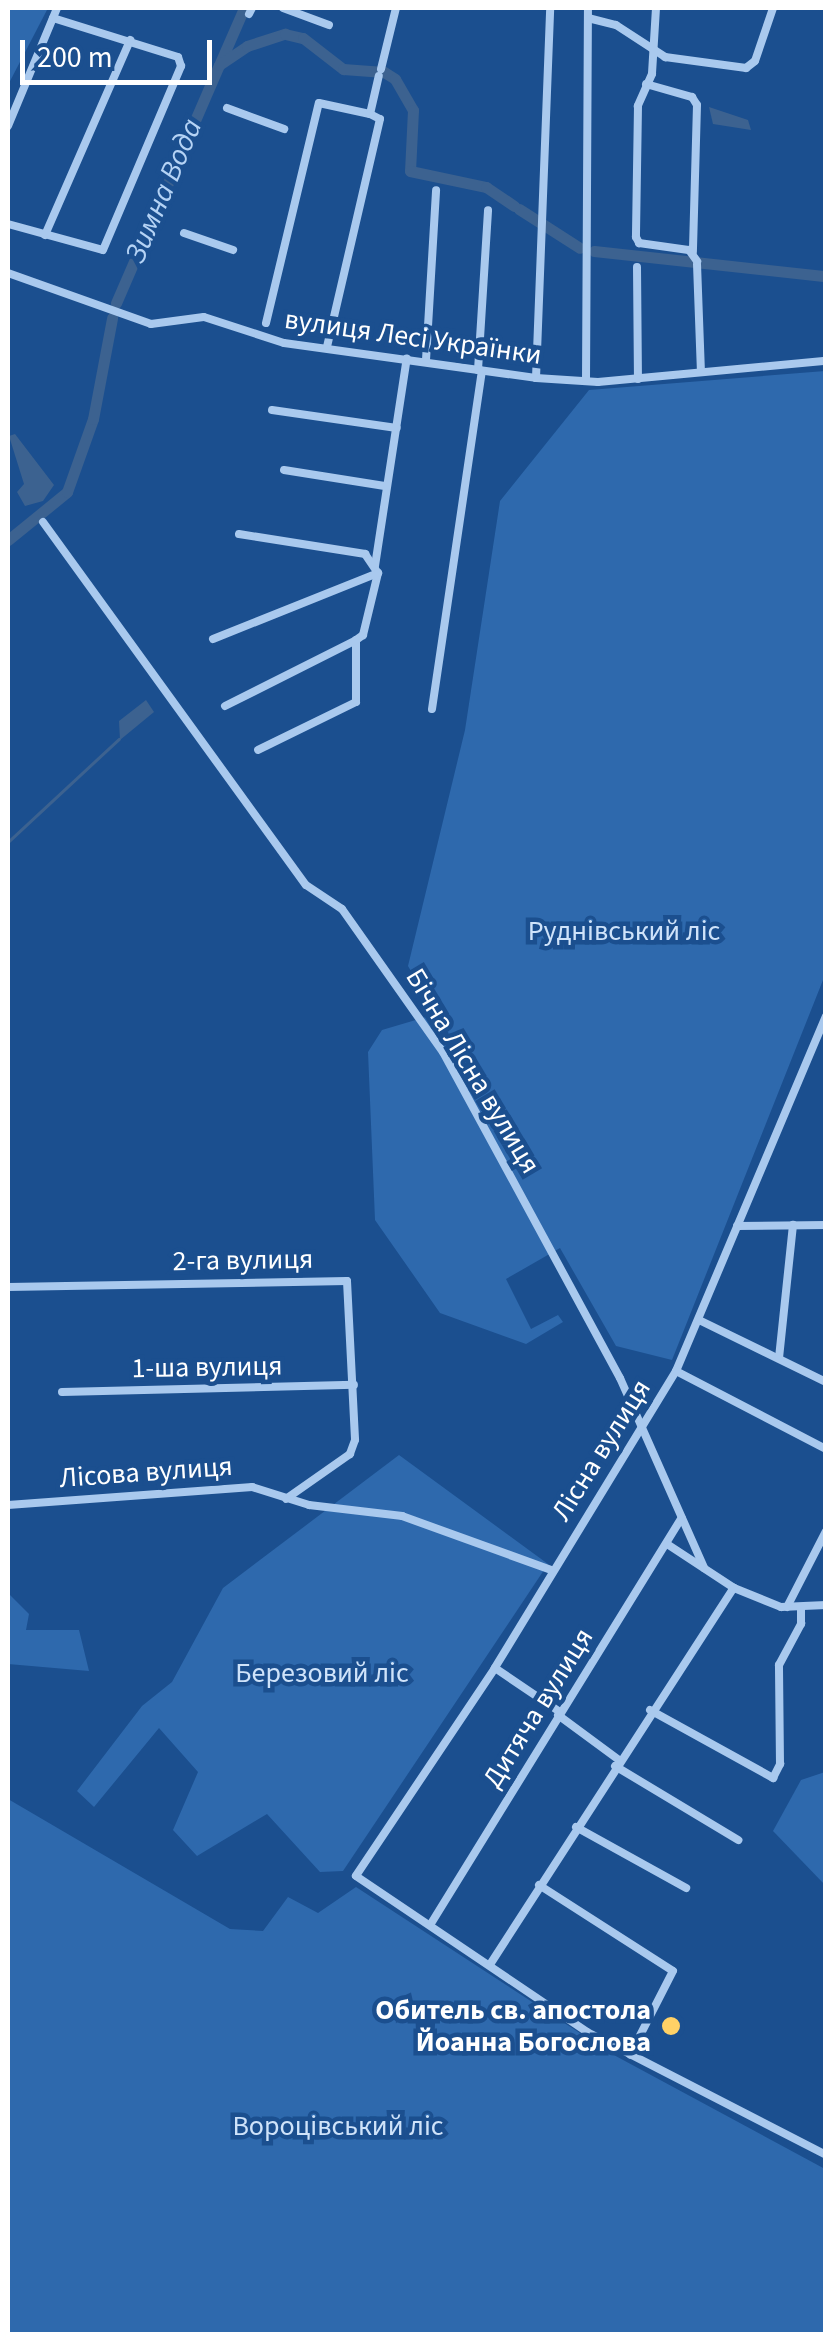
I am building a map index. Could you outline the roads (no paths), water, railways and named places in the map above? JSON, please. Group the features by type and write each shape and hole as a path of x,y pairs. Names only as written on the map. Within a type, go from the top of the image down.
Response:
{"street":[{"path":"8,126 57,8"},
{"path":"283,8 329,26"},
{"path":"370,114 396,8"},
{"path":"536,378 550,8"},
{"path":"656,8 653,53 638,106 636,238 696,259"},
{"path":"586,381 588,13 616,25 653,53 746,68 755,61 773,8"},
{"path":"8,224 103,250 181,66 178,57 53,18"},
{"path":"44,235 130,40"},
{"path":"646,84 692,97 697,105 696,259 701,372"},
{"path":"266,323 320,104 326,100 370,114 380,118 327,346"},
{"path":"228,108 284,129"},
{"path":"426,360 436,190"},
{"path":"432,710 480,370 488,210"},
{"path":"184,233 232,250"},
{"path":"637,267 638,379"},
{"name":"вулиця Лесі Українки","path":"8,273 151,324 204,317 250,336 536,378 638,379 826,361"},
{"path":"225,706 363,635 407,358"},
{"path":"272,410 397,428"},
{"path":"284,470 385,486"},
{"name":"Бічна Лісна вулиця","path":"43,522 306,885 342,909 415,1008 572,1284 704,1568"},
{"path":"239,534 366,554 375,571"},
{"path":"213,639 375,571"},
{"path":"258,750 356,702 356,640"},
{"name":"Лісна вулиця","path":"432,1922 356,1876 495,1668 551,1570 676,1371 826,1016"},
{"path":"779,1358 793,1225"},
{"path":"737,1226 826,1225"},
{"name":"2-га вулиця","path":"8,1286 347,1281 354,1385 350,1454 286,1498"},
{"path":"699,1320 826,1382"},
{"path":"676,1371 826,1450"},
{"name":"1-ша вулиця","path":"62,1392 354,1385"},
{"name":"Лісова вулиця","path":"8,1505 223,1485 402,1516 551,1570"},
{"name":"Дитяча вулиця","path":"432,1922 682,1518"},
{"path":"786,1607 826,1531"},
{"path":"667,1544 734,1588 786,1607 826,1606"},
{"path":"491,1963 650,1710 734,1588"},
{"path":"650,1710 773,1778 780,1764 779,1664 801,1624 801,1609"},
{"path":"495,1668 560,1714 617,1763 738,1840"},
{"path":"576,1827 686,1888"},
{"path":"539,1885 673,1971 630,2055"},
{"path":"432,1922 630,2055 826,2154"}],"waterway":[{"path":"220,63 244,8"},
{"name":"Зимна Вода","path":"116,303 219,65 247,46 285,34 303,38 343,69 384,72 395,79 413,110 410,171 486,187 514,206"},
{"name":"Зимна Вода","path":"519,209 580,248"},
{"name":"Зимна Вода","path":"594,251 826,276"},
{"name":"Зимна Вода","path":"8,540 67,492 93,419 112,318"},
{"path":"8,842 119,739"}],"place":[{"name":"Обитель св. апостола Йоанна Богослова","path":"671,2026"}],"park label":[{"name":"Руднівський ліс","path":"624,931"},
{"name":"Березовий ліс","path":"322,1673"},
{"name":"Вороцівський ліс","path":"338,2126"}]}
